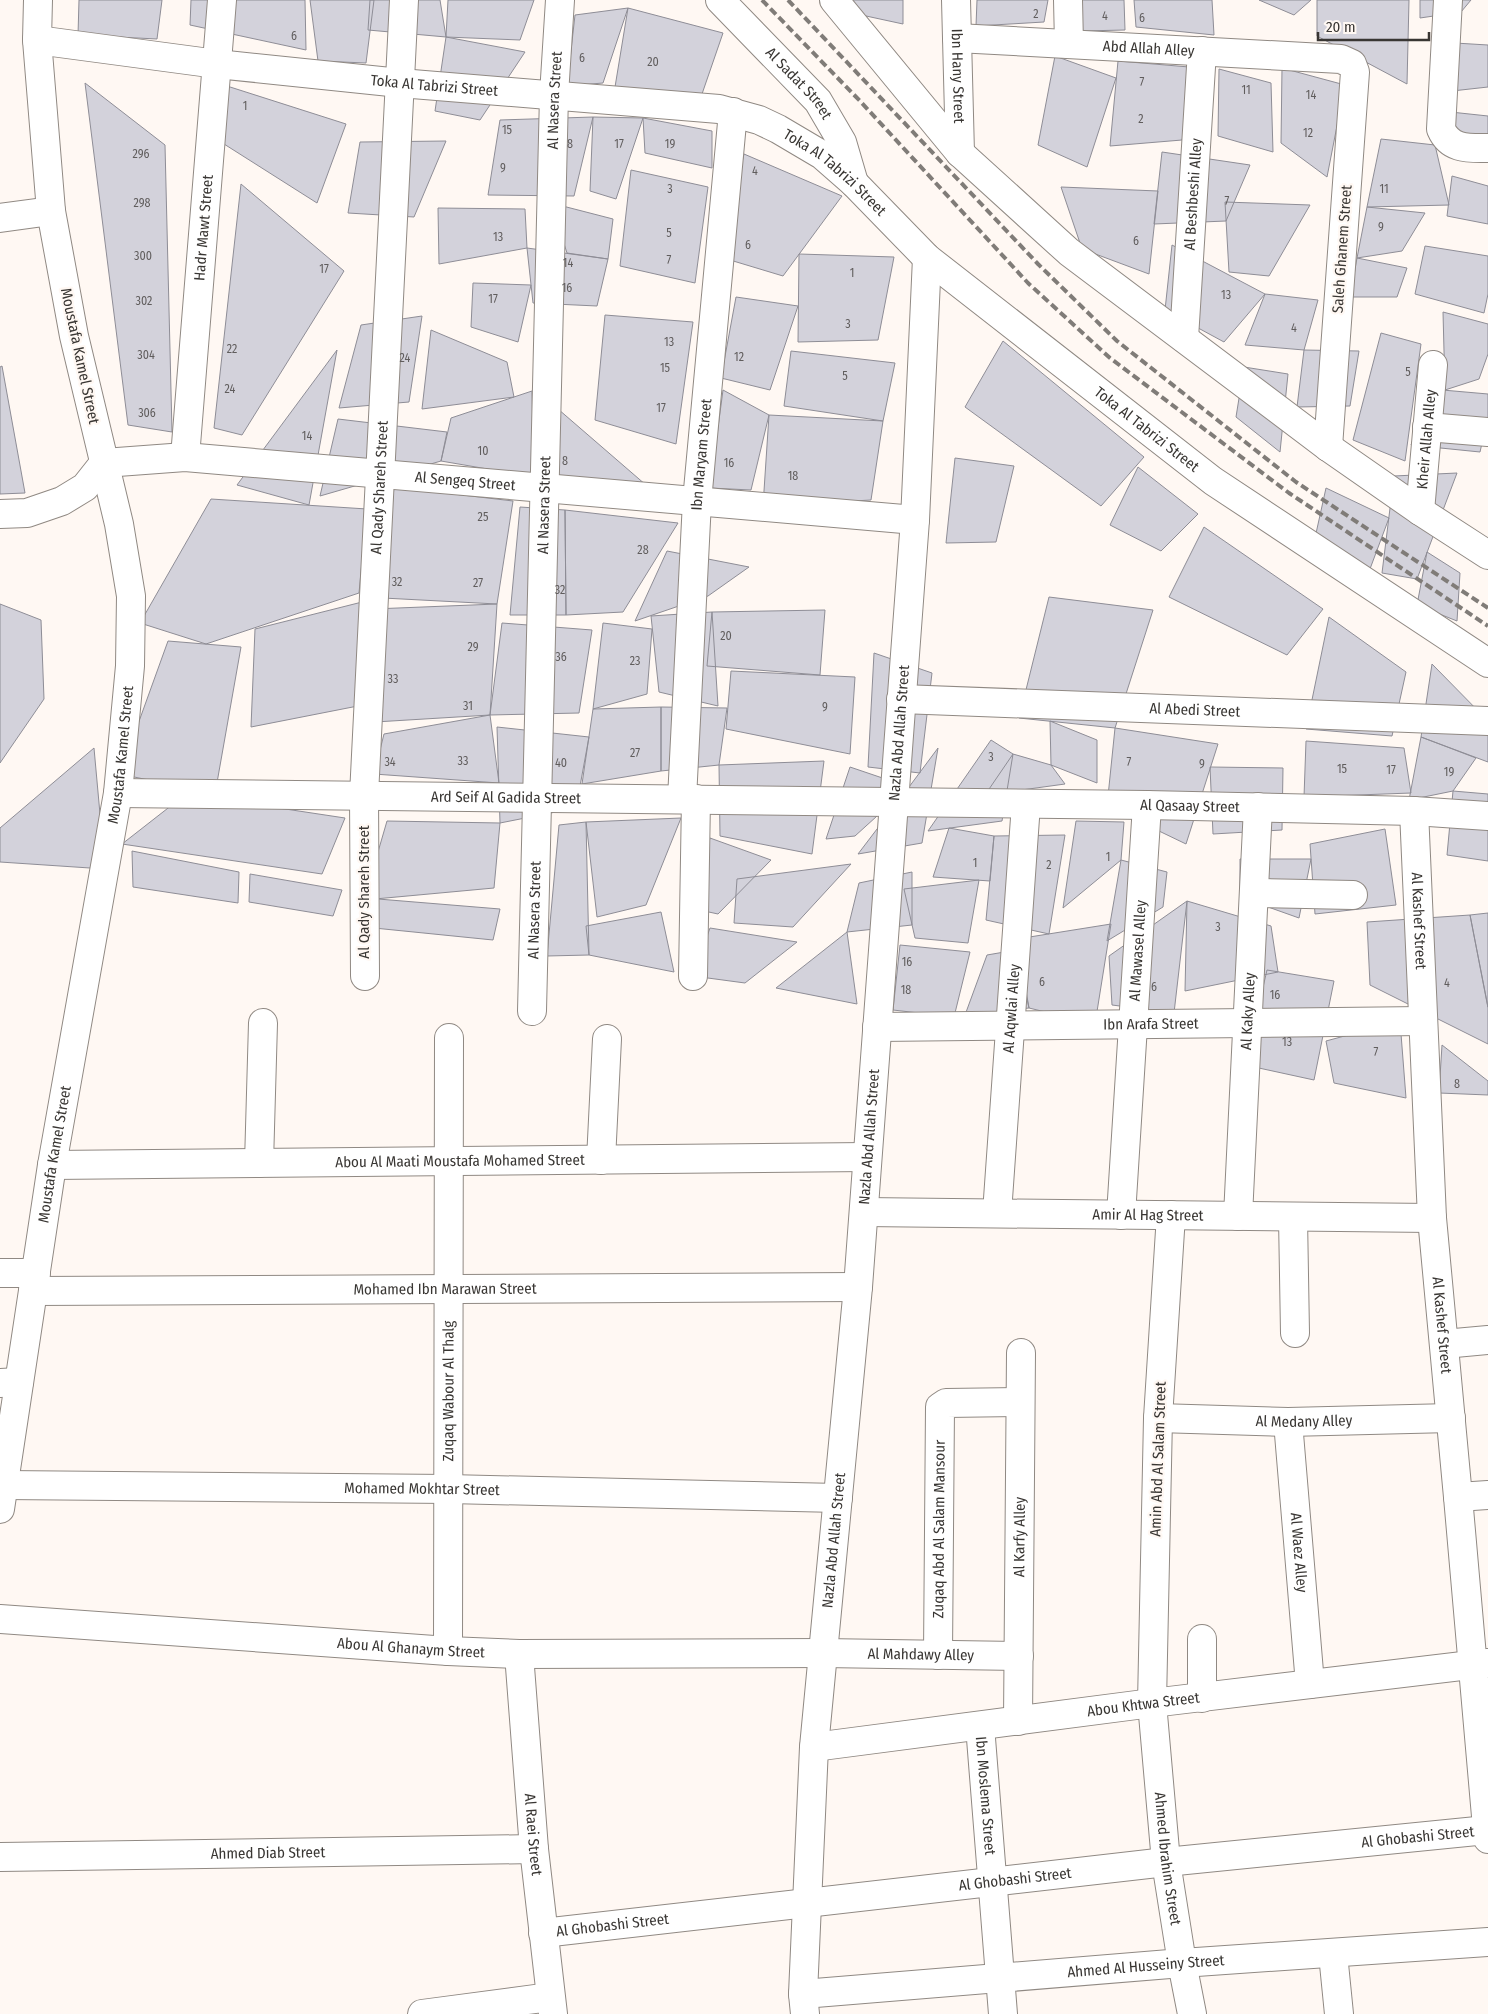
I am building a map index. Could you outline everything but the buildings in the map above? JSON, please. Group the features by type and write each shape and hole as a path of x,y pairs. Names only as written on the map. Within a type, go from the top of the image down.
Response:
{"street":[{"name":"Moustafa Kamel Street","path":"2,1497 9,1382 34,1282 52,1165 118,794 130,666 131,596 119,524 74,336 51,211 37,40 38,0"},
{"name":"Hadr Mawt Street","path":"185,457 222,0"},
{"name":"Al Qady Shareh Street","path":"365,976 364,795 404,0"},
{"name":"Al Nasera Street","path":"532,1011 554,94 560,0"},
{"name":"Al Sadat Street","path":"720,0 818,100 842,142 854,183"},
{"path":"834,0 960,153 1069,252 1328,447 1420,511 1488,555"},
{"name":"Ibn Hany Street","path":"956,0 960,153"},
{"path":"1068,0 1069,44"},
{"path":"1448,0 1441,129 1444,136 1455,145 1488,148"},
{"name":"Abd Allah Alley","path":"957,38 1341,59"},
{"name":"Toka Al Tabrizi Street","path":"37,40 217,64 400,83 554,94 719,109 758,120 778,129 822,155 854,183 927,258 1213,481 1488,663"},
{"name":"Al Beshbeshi Alley","path":"1184,338 1202,51"},
{"name":"Saleh Ghanem Street","path":"1328,447 1355,72 1348,61 1341,59"},
{"name":"Ibn Maryam Street","path":"693,976 689,799 697,501 733,112"},
{"path":"0,218 51,211"},
{"name":"Nazla Abd Allah Street","path":"804,2004 814,1747 864,1212 915,520 927,258"},
{"name":"Kheir Allah Alley","path":"1420,511 1433,365"},
{"path":"1427,428 1488,432"},
{"name":"Al Sengeq Street","path":"104,463 185,457 915,520"},
{"path":"0,514 27,513 62,501 85,487 104,463"},
{"name":"Al Abedi Street","path":"902,699 1488,721"},
{"name":"Ard Seif Al Gadida Street","path":"118,794 364,795 894,803"},
{"name":"Al Qasaay Street","path":"894,803 1258,807 1414,811 1488,816"},
{"name":"Al Aqwlai Alley","path":"997,1213 1026,804"},
{"name":"Al Mawasel Alley","path":"1121,1215 1147,806"},
{"name":"Al Kaky Alley","path":"1238,1216 1258,807"},
{"name":"Al Kashef Street","path":"1414,811 1432,1218 1458,1496 1481,1663 1488,1839"},
{"path":"1254,893 1353,895"},
{"name":"Ibn Arafa Street","path":"877,1027 1423,1020"},
{"path":"260,1164 263,1023"},
{"name":"Zuqaq Wabour Al Thalg","path":"448,1651 450,1038"},
{"path":"601,1160 607,1039"},
{"name":"Abou Al Maati Moustafa Mohamed Street","path":"52,1165 867,1157"},
{"name":"Amir Al Hag Street","path":"864,1212 1432,1218"},
{"name":"Amin Abd Al Salam Street","path":"1152,1703 1158,1418 1171,1216"},
{"path":"1293,1217 1295,1333"},
{"name":"Mohamed Ibn Marawan Street","path":"0,1273 34,1282 449,1290 858,1287"},
{"path":"1444,1344 1488,1340"},
{"name":"Al Karfy Alley","path":"1018,1721 1021,1353"},
{"name":"Zuqaq Abd Al Salam Mansour","path":"938,1655 940,1407 943,1404 1020,1402"},
{"name":"Al Medany Alley","path":"1158,1418 1288,1422 1451,1418"},
{"name":"Al Waez Alley","path":"1288,1422 1310,1684"},
{"name":"Mohamed Mokhtar Street","path":"2,1497 449,1489 838,1498"},
{"path":"1458,1496 1488,1495"},
{"name":"Abou Al Ghanaym Street","path":"0,1619 448,1651 519,1654 823,1653"},
{"path":"1202,1639 1202,1698"},
{"name":"Al Mahdawy Alley","path":"823,1653 1019,1656"},
{"name":"Al Raei Street","path":"519,1654 534,1848 551,2005"},
{"name":"Abou Khtwa Street","path":"814,1747 1481,1663"},
{"name":"Ahmed Ibrahim Street","path":"1152,1703 1166,1862 1192,2014"},
{"name":"Ibn Moslema Street","path":"980,1726 1003,2014"},
{"name":"Al Ghobashi Street","path":"543,1932 1166,1862 1487,1830"},
{"name":"Ahmed Diab Street","path":"0,1857 534,1848"},
{"name":"Ahmed Al Husseiny Street","path":"804,2004 999,1979 1488,1942"},
{"path":"1333,1954 1339,2014"},
{"path":"422,2014 551,2005"}],"railway":[{"path":"762,0 860,101 1028,283 1110,358 1289,493 1488,626"},
{"path":"788,0 1038,264 1117,341 1296,482 1488,608"}]}
